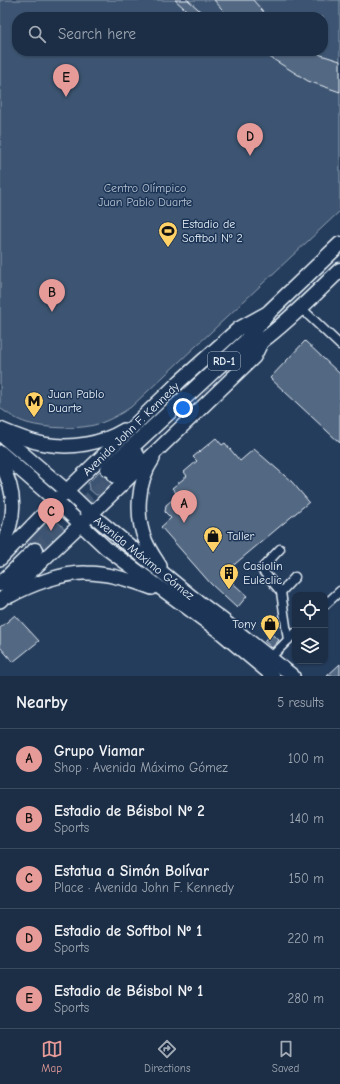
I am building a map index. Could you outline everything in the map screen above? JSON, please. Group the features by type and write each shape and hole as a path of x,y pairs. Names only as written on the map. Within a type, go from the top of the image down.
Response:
{"highway":[{"name":"RD-1","path":"340,244 270,311 245,342 112,472 248,351 262,341 300,308 340,270"},
{"path":"0,571 32,547 0,584"}],"main road":[{"name":"Avenida John F. Kennedy","path":"0,559 56,501 238,329 270,311"},
{"name":"RD-1","path":"0,601 254,356 262,341"},
{"path":"0,429 43,444 72,446 96,442 115,435 140,421"},
{"name":"Avenida Máximo Gómez","path":"0,434 67,491 91,514 293,676"},
{"path":"168,439 151,461 144,478 140,492 140,520 145,541 151,552 173,581"},
{"name":"Avenida Máximo Gómez","path":"0,452 56,501 106,548 219,631 273,676"},
{"path":"0,462 8,477 13,500 11,522 5,540 0,549"},
{"path":"0,601 49,580 85,573 118,577 169,595"}],"street":[{"path":"300,308 340,345"},
{"path":"280,549 262,566 262,570 281,592 288,640"},
{"path":"281,592 295,577"},
{"path":"328,602 340,591"},
{"path":"270,658 292,636"}],"green space":[{"name":"Centro Olímpico Juan Pablo Duarte","path":"0,0 340,0 340,211 131,407 120,414 93,425 75,428 44,427 23,422 0,408"},
{"path":"104,467 117,481 104,494 96,495 89,489 88,483"},
{"path":"47,521 59,523 63,527 64,534 41,556 26,542"}],"building":[{"path":"175,0 188,0 201,12 188,12"},
{"path":"214,0 253,0 264,12 225,12"},
{"path":"268,56 324,56 340,61 340,92 308,81"},
{"path":"305,341 340,374 340,443 270,378"},
{"path":"216,438 222,445 225,443 240,461 254,449 292,482 309,502 223,574 247,596 237,608 211,584 161,527 171,518 165,512 166,505 178,495 172,488 187,476 184,472 197,461 193,457"},
{"path":"15,615 39,641 13,662 0,647 0,628"},
{"path":"271,634 279,640 272,648 264,641"},
{"path":"340,664 340,676 327,676"}],"tunnel":[{"path":"35,550 115,476"}],"place":[{"name":"Estadio de Béisbol Nº 1","path":"66,97"},
{"name":"Estadio de Softbol Nº 1","path":"250,156"},
{"name":"Estadio de Softbol Nº 2","path":"168,248"},
{"name":"Estadio de Béisbol Nº 2","path":"52,312"},
{"name":"Juan Pablo Duarte","path":"34,418"},
{"name":"Grupo Viamar","path":"184,523"},
{"name":"Estatua a Simón Bolívar","path":"51,531"},
{"name":"Taller","path":"213,553"},
{"name":"Casiolin Euleclic","path":"229,590"},
{"name":"Tony","path":"270,641"}]}
